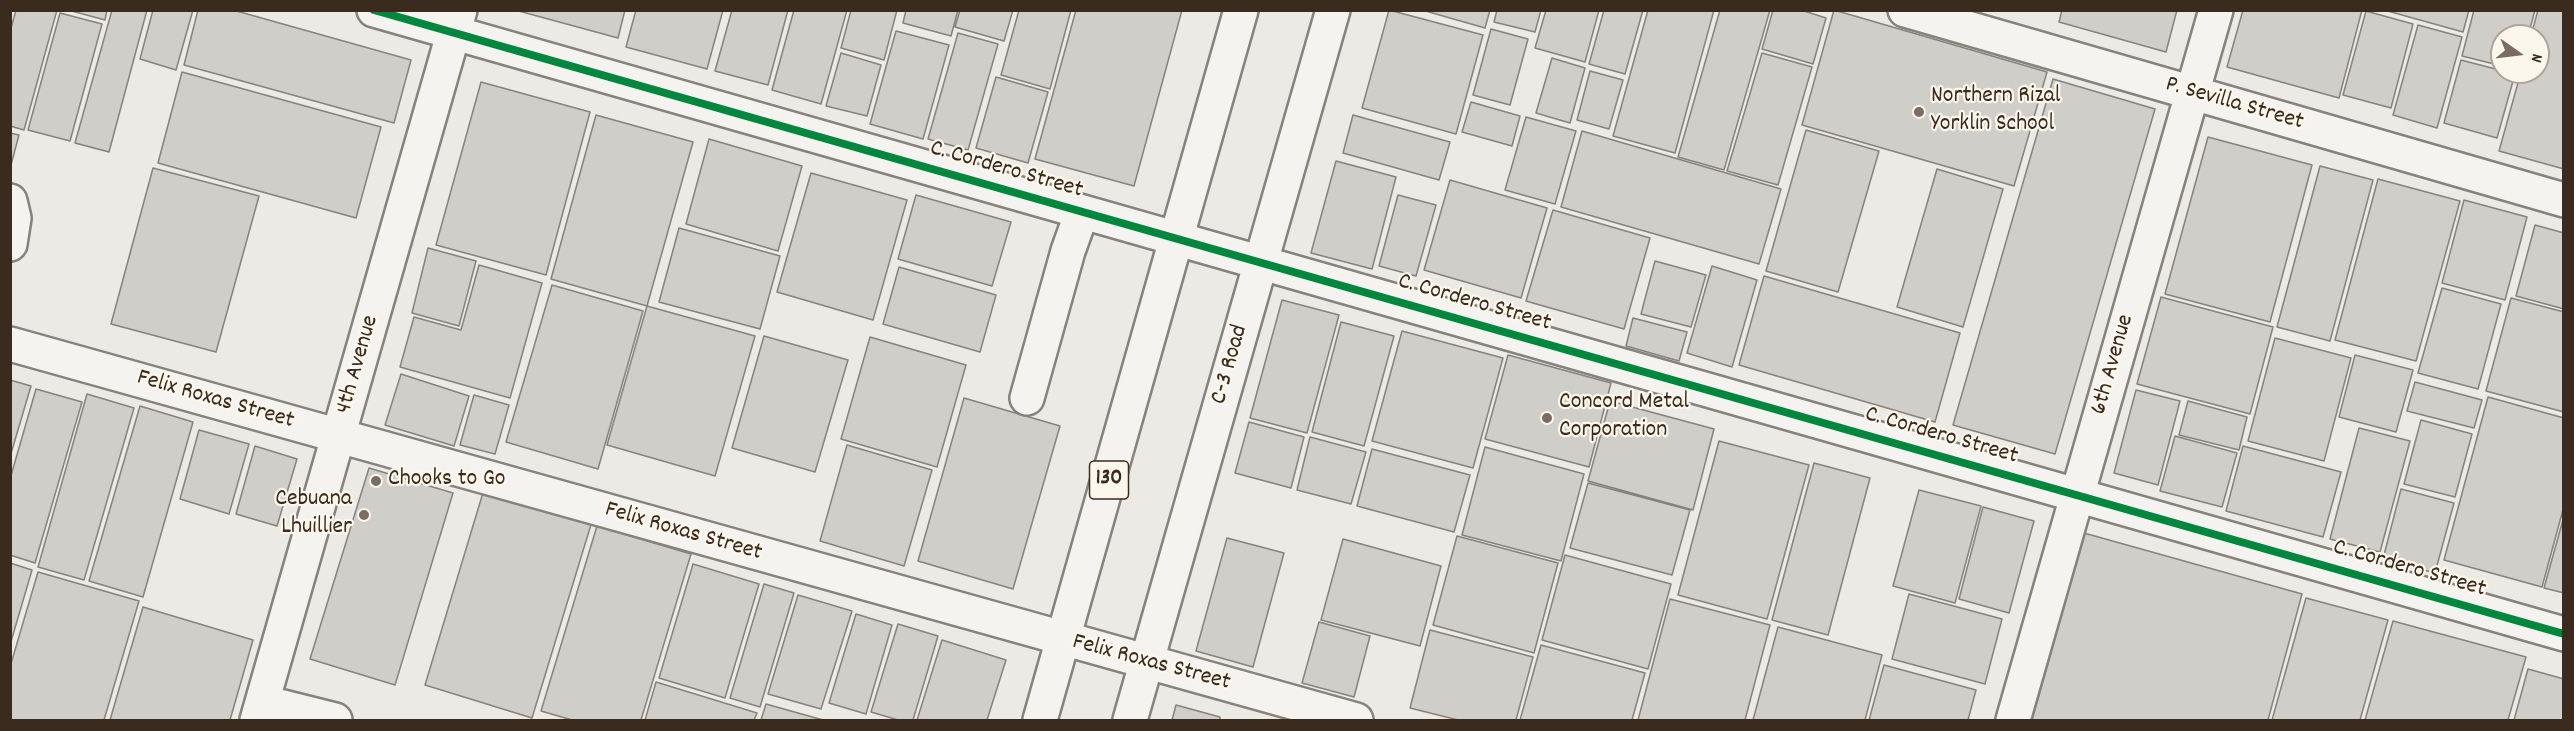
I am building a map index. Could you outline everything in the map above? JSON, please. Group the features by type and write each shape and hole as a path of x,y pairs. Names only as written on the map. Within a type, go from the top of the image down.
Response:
{"street":[{"name":"C. Cordero Street","path":"374,10 457,22 1260,264 2564,634"},
{"name":"130","path":"1040,720 1241,10"},
{"name":"C-3 Road","path":"1130,720 1333,10"},
{"name":"P. Sevilla Street","path":"1905,10 2564,200"},
{"name":"6th Avenue","path":"2013,720 2216,10"},
{"name":"4th Avenue","path":"260,711 457,22"},
{"path":"10,201 14,218 10,244"},
{"path":"1027,398 1068,251 1082,212"},
{"name":"Felix Roxas Street","path":"10,344 1356,720"},
{"path":"260,711 335,720"}],"building":[{"path":"16,10 57,10 24,130 10,126 10,32"},
{"path":"68,10 107,10 105,20"},
{"path":"112,10 147,10 109,152 75,143"},
{"path":"153,10 193,10 176,70 140,59"},
{"path":"198,10 233,10 411,60 394,123 184,65"},
{"path":"515,10 625,10 618,38"},
{"path":"636,10 723,10 707,69 626,47"},
{"path":"732,10 788,10 768,85 715,71"},
{"path":"794,10 847,10 821,104 772,90"},
{"path":"851,10 897,10 884,60 841,48"},
{"path":"906,10 958,10 951,36 903,23"},
{"path":"960,10 1013,10 1004,41 955,27"},
{"path":"1019,10 1071,10 1050,89 1001,75"},
{"path":"1076,10 1182,10 1134,186 1035,159"},
{"path":"1389,10 1483,35 1456,134 1362,108"},
{"path":"1422,10 1490,10 1485,28"},
{"path":"1497,10 1541,10 1535,32 1494,22"},
{"path":"1546,10 1599,10 1585,62 1535,48"},
{"path":"1604,10 1643,10 1625,74 1589,64"},
{"path":"1648,10 1714,10 1675,153 1613,136"},
{"path":"1720,10 1770,10 1724,170 1678,157"},
{"path":"1773,10 1801,10 1826,18 1813,64 1762,49"},
{"path":"1834,10 2047,72 2014,186 1802,125"},
{"path":"2062,10 2177,10 2166,52 2059,22"},
{"path":"2243,10 2362,10 2339,98 2227,67"},
{"path":"2384,10 2469,10 2463,32"},
{"path":"2474,10 2535,10 2531,24 2490,24 2490,63 2462,56"},
{"path":"2538,10 2564,10 2564,169 2499,151 2518,84 2550,84 2550,24 2534,24"},
{"path":"2366,11 2413,24 2391,108 2343,95"},
{"path":"60,13 102,24 70,141 28,130"},
{"path":"2418,25 2462,37 2437,128 2393,115"},
{"path":"1491,29 1528,39 1510,105 1473,95"},
{"path":"896,31 949,45 923,139 870,124"},
{"path":"958,33 998,44 968,150 928,139"},
{"path":"841,53 881,65 867,116 826,106"},
{"path":"1762,53 1812,67 1778,185 1727,171"},
{"path":"1552,58 1585,68 1570,123 1536,113"},
{"path":"2461,60 2490,68 2490,84 2512,84 2497,138 2444,123"},
{"path":"1590,71 1623,80 1609,129 1577,120"},
{"path":"182,72 381,127 356,218 158,163"},
{"path":"996,77 1048,92 1028,163 976,148"},
{"path":"2053,79 2155,109 2055,454 1953,425"},
{"path":"481,82 590,112 546,275 436,245"},
{"path":"1471,102 1520,116 1512,146 1462,132"},
{"path":"596,115 693,142 647,306 551,279"},
{"path":"1353,115 1450,142 1439,180 1343,153"},
{"path":"1526,117 1576,131 1555,204 1505,190"},
{"path":"1806,130 1879,151 1838,292 1766,271"},
{"path":"1582,131 1781,189 1759,264 1561,207"},
{"path":"10,133 19,135 11,165 10,165"},
{"path":"2208,137 2312,165 2270,322 2165,294"},
{"path":"709,139 802,166 778,251 686,224"},
{"path":"1336,161 1396,177 1372,269 1311,253"},
{"path":"2320,166 2373,180 2330,341 2277,327"},
{"path":"153,168 259,196 216,352 111,324"},
{"path":"1937,169 2003,189 1963,327 1897,307"},
{"path":"811,173 907,200 873,320 777,292"},
{"path":"2378,179 2460,201 2416,361 2335,340"},
{"path":"1450,180 1547,208 1521,298 1424,270"},
{"path":"916,195 1011,222 992,286 898,259"},
{"path":"1398,195 1436,205 1416,276 1379,266"},
{"path":"2464,200 2527,217 2505,300 2442,283"},
{"path":"1553,210 1650,238 1624,329 1526,301"},
{"path":"2535,225 2564,233 2564,309 2516,296"},
{"path":"679,228 780,256 760,329 659,302"},
{"path":"428,248 476,261 459,326 412,313"},
{"path":"1655,261 1706,275 1691,327 1641,314"},
{"path":"479,265 542,283 510,398 400,367 414,317 461,330"},
{"path":"1712,266 1757,280 1732,367 1687,353"},
{"path":"899,267 996,295 980,352 883,324"},
{"path":"1764,276 1960,333 1935,422 1739,365"},
{"path":"552,285 643,311 598,469 506,442"},
{"path":"2442,288 2501,304 2478,389 2418,373"},
{"path":"2161,297 2273,327 2250,414 2137,384"},
{"path":"2511,298 2564,312 2564,412 2486,391"},
{"path":"1282,300 1339,315 1307,433 1250,418"},
{"path":"647,306 755,336 715,476 607,445"},
{"path":"1633,318 1687,332 1679,361 1626,346"},
{"path":"1341,322 1394,336 1364,446 1312,432"},
{"path":"1402,331 1503,358 1473,468 1372,441"},
{"path":"764,336 848,360 815,472 732,448"},
{"path":"870,337 966,365 937,467 841,439"},
{"path":"2275,338 2351,358 2324,461 2248,441"},
{"path":"1508,355 1611,383 1589,467 1485,439"},
{"path":"2355,355 2413,370 2396,432 2339,417"},
{"path":"401,374 469,396 454,446 385,425"},
{"path":"10,380 31,386 10,457"},
{"path":"2415,382 2482,400 2474,428 2407,411"},
{"path":"36,389 82,402 35,563 10,555 10,479"},
{"path":"2136,390 2180,401 2158,485 2114,473"},
{"path":"87,394 134,408 84,580 38,567"},
{"path":"474,395 509,405 495,454 460,445"},
{"path":"2488,397 2564,418 2564,506 2542,587 2444,560"},
{"path":"964,398 1060,426 1013,589 918,561"},
{"path":"1610,401 1714,429 1693,510 1588,481"},
{"path":"2188,401 2247,417 2239,450 2179,435"},
{"path":"140,406 193,422 143,597 89,581"},
{"path":"2421,420 2472,434 2455,497 2404,484"},
{"path":"1249,422 1304,437 1291,488 1235,473"},
{"path":"2359,428 2410,441 2380,552 2330,539"},
{"path":"199,430 249,444 229,514 180,499"},
{"path":"2175,436 2237,453 2222,507 2160,491"},
{"path":"1310,437 1366,452 1351,504 1297,490"},
{"path":"1719,441 1809,465 1767,619 1678,595"},
{"path":"847,445 932,470 904,566 820,541"},
{"path":"255,446 297,459 277,526 236,514"},
{"path":"2243,446 2341,472 2323,537 2226,511"},
{"path":"1485,447 1584,474 1561,561 1462,535"},
{"path":"1372,449 1470,475 1454,532 1357,506"},
{"path":"1814,463 1870,478 1828,635 1772,620"},
{"path":"369,468 453,493 395,685 310,659"},
{"path":"1588,483 1690,510 1672,575 1570,548"},
{"path":"485,486 593,518 532,718 425,685"},
{"path":"2401,489 2454,503 2435,573 2383,559"},
{"path":"1919,490 1981,506 1955,603 1893,586"},
{"path":"1983,507 2034,521 2009,613 1959,599"},
{"path":"2564,516 2564,593 2544,588"},
{"path":"597,526 691,554 641,720 572,720 541,711"},
{"path":"2084,533 2302,594 2268,720 2032,720"},
{"path":"1457,536 1558,563 1534,653 1433,625"},
{"path":"1227,538 1284,553 1253,667 1196,651"},
{"path":"1343,539 1441,566 1420,646 1321,620"},
{"path":"1565,555 1671,584 1648,669 1542,640"},
{"path":"10,563 32,570 10,645"},
{"path":"693,564 759,584 725,698 659,678"},
{"path":"38,572 139,601 104,720 10,720 10,667"},
{"path":"764,584 794,593 760,707 730,698"},
{"path":"1909,594 2002,619 1985,684 1892,659"},
{"path":"798,595 852,611 821,709 768,694"},
{"path":"2306,598 2388,620 2360,720 2272,720"},
{"path":"1670,599 1770,625 1745,720 1638,720"},
{"path":"143,607 253,640 230,720 110,720"},
{"path":"856,614 892,625 866,714 829,703"},
{"path":"2393,621 2526,657 2508,720 2365,720"},
{"path":"1319,622 1370,636 1354,697 1302,683"},
{"path":"898,624 938,636 913,720 898,720 871,712"},
{"path":"1778,627 1882,655 1865,720 1753,720"},
{"path":"1430,630 1533,657 1516,720 1458,720 1410,708"},
{"path":"942,640 1006,660 987,720 917,720"},
{"path":"1541,645 1645,673 1632,720 1520,720"},
{"path":"1884,665 1976,690 1968,720 1869,720"},
{"path":"2528,669 2564,679 2564,720 2514,720"},
{"path":"656,682 757,713 754,720 645,720"},
{"path":"766,704 823,720 761,720"},
{"path":"1176,705 1220,717 1220,720 1172,720"}],"cycle path":[{"path":"374,10 2564,634"}],"place":[{"name":"Northern Rizal Yorklin School","path":"1919,112"},
{"name":"Concord Metal Corporation","path":"1547,418"},
{"name":"Chooks to Go","path":"376,481"},
{"name":"Cebuana Lhuillier","path":"364,515"}]}
